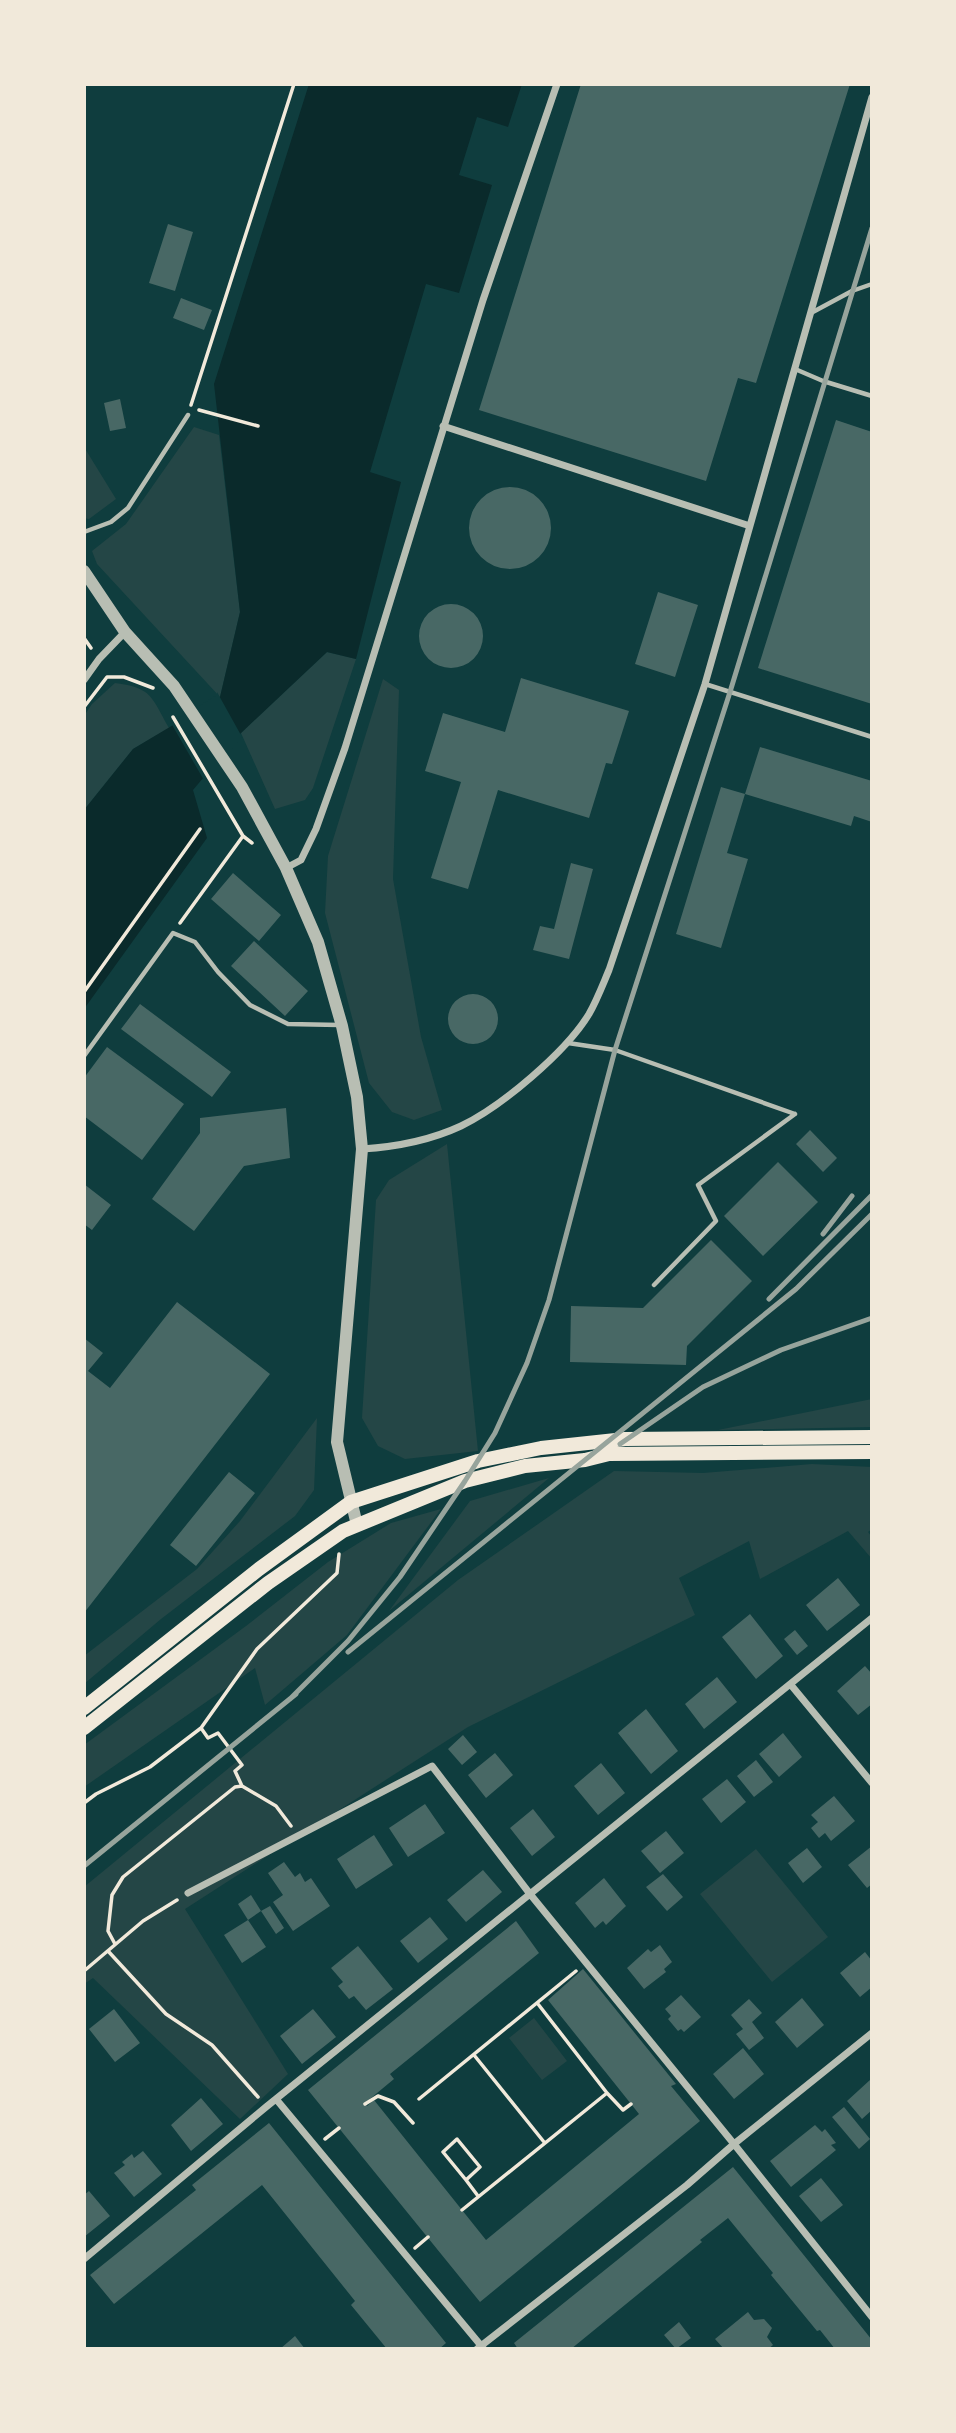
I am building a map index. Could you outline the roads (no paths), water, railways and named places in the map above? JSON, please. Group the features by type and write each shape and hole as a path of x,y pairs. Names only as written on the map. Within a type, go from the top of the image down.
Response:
{"main road":[{"path":"84,1708 259,1569 351,1502 478,1461 541,1448 625,1439 872,1437"},
{"path":"84,1728 268,1583 343,1531 466,1481 525,1466 585,1460 609,1454 872,1452"}],"street":[{"path":"286,868 301,860 316,829 345,748 483,300 557,84"},
{"path":"362,1149 414,1141 461,1126 534,1075 568,1042 589,1014 609,970 705,684 872,97"},
{"path":"443,426 750,526"},
{"path":"84,571 125,632 174,686 248,797 286,868 318,942 342,1026 357,1097 362,1149 337,1442 357,1524"},
{"path":"84,680 99,659 125,632"},
{"path":"84,2259 266,2107 872,1618"},
{"path":"791,1685 872,1783"},
{"path":"188,1893 432,1766 530,1894 872,2317"},
{"path":"276,2099 481,2348 687,2185 872,2033"}],"lane":[{"path":"811,313 852,291 872,284"},
{"path":"795,369 872,396"},
{"path":"84,532 111,522 128,508 188,415"},
{"path":"705,684 872,737"},
{"path":"84,1056 173,933 195,942 218,972 250,1005 288,1024 342,1026"},
{"path":"568,1042 615,1050 796,1114 698,1185 716,1221 654,1285"}],"railway":[{"path":"290,1699 348,1641 400,1577 495,1433 527,1363 549,1300 615,1050 730,692 872,228"},
{"path":"769,1299 872,1195"},
{"path":"823,1234 852,1196"},
{"path":"348,1652 796,1289 872,1214"},
{"path":"620,1444 703,1387 781,1350 872,1318"},
{"path":"84,1866 296,1694"}]}
